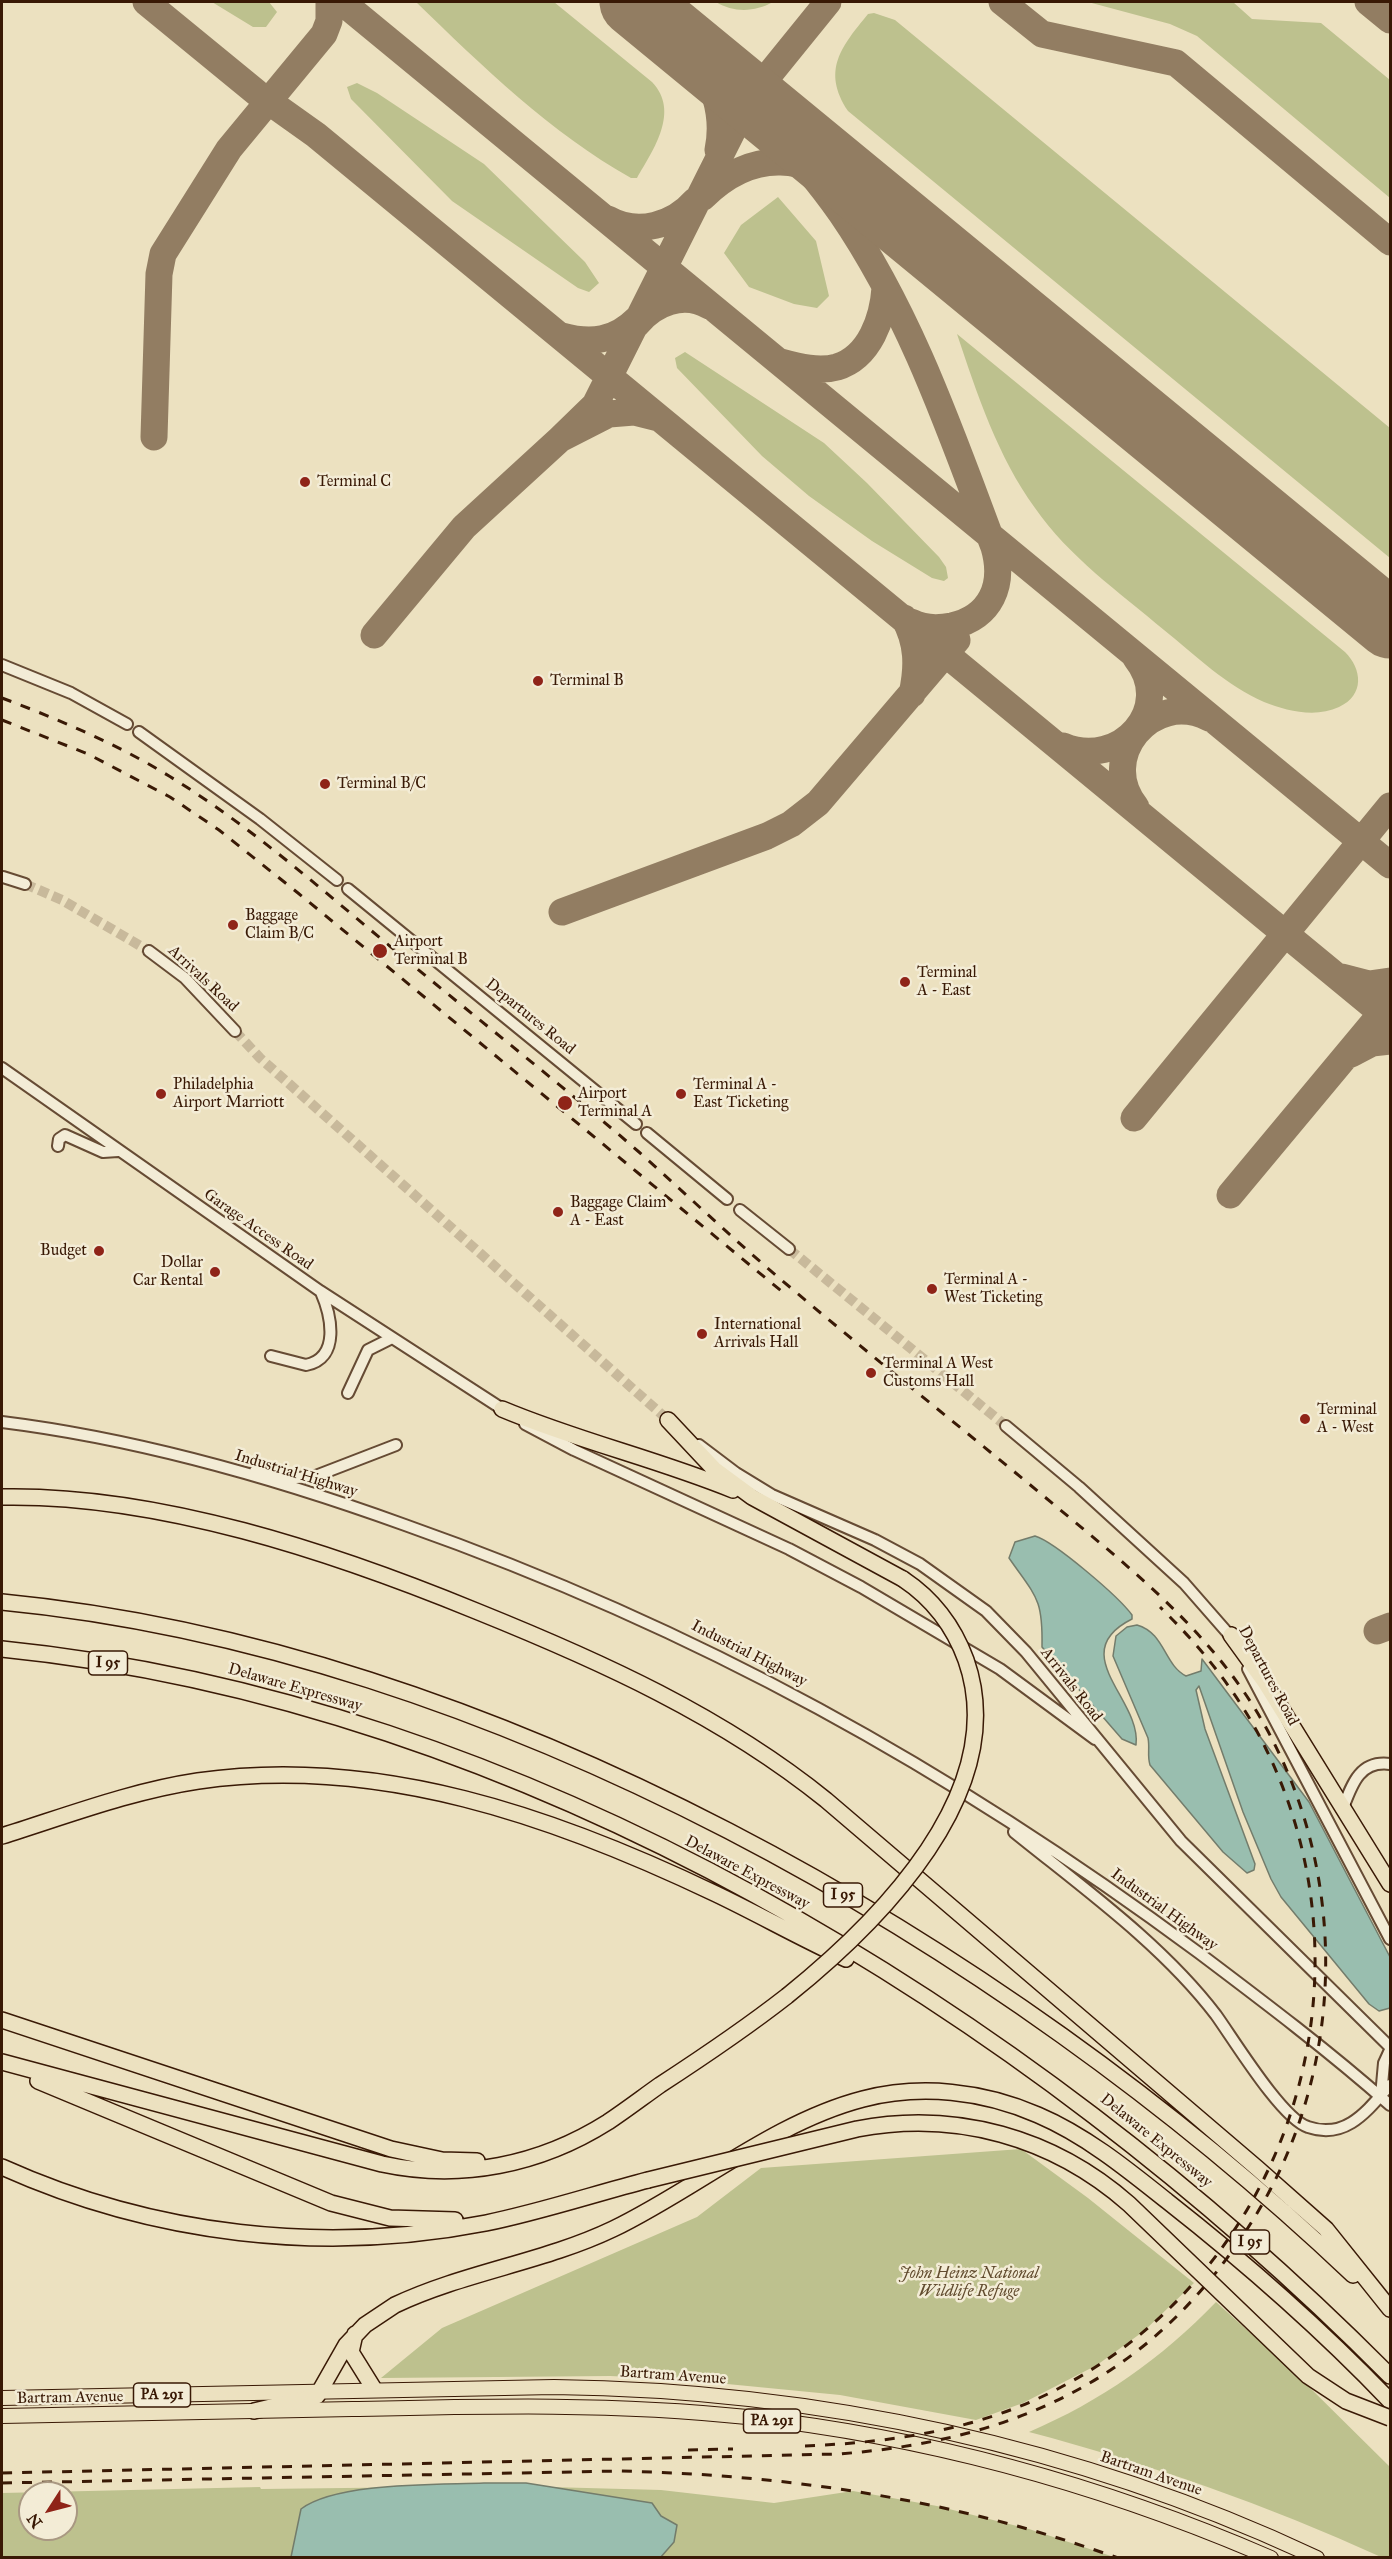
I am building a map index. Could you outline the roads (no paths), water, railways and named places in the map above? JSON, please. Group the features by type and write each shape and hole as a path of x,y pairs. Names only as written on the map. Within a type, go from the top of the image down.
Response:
{"highway":[{"path":"2,2062 366,2160 428,2171 486,2169 537,2157 597,2128 653,2090 787,1996 854,1937 905,1880 945,1820 966,1773 974,1718 969,1669 955,1636 942,1615 927,1598 903,1579 763,1503 678,1468 562,1433 502,1409"},
{"path":"668,1420 714,1469 763,1503"},
{"path":"2,1497 70,1499 153,1512 303,1548 433,1593 510,1624 619,1673 705,1717 768,1756 834,1807 1257,2168 1326,2229 1390,2309"},
{"name":"Delaware Expressway","path":"2,1602 101,1614 176,1628 285,1654 463,1713 634,1786 736,1836 898,1927 1084,2052 1224,2160 1313,2237 1390,2309"},
{"path":"1231,1635 1265,1682 1390,1884"},
{"name":"Delaware Expressway","path":"2,1649 104,1663 213,1684 347,1720 444,1754 564,1803 689,1863 829,1938 1024,2063 1161,2167 1297,2284 1390,2376"},
{"path":"2,1836 140,1793 199,1781 258,1776 329,1776 410,1785 517,1814 631,1856 715,1893 930,2001"},
{"path":"2,2020 384,2147 442,2160 492,2160 538,2149 581,2130 653,2090"},
{"path":"2,2069 92,2102 331,2203 360,2212 405,2220 450,2221 558,2203"},
{"path":"254,2411 315,2397 322,2391 334,2361 356,2334 379,2314 402,2301 572,2246 610,2230 825,2111 882,2095 915,2091 949,2091 990,2098 1039,2115 1078,2136 1215,2239 1287,2301 1390,2401"},
{"path":"2,2167 60,2191 135,2214 211,2229 276,2236 343,2238 414,2234 488,2223 648,2180 857,2129 891,2123 956,2124 1011,2136 1060,2157 1110,2187 1308,2376 1346,2401 1390,2418"},
{"path":"356,2334 351,2347 353,2357 374,2389"}],"main road":[{"name":"Bartram Avenue","path":"2,2398 374,2389 620,2388 745,2398 869,2415 984,2441 1124,2481 1224,2518 1317,2558"},
{"name":"Bartram Avenue","path":"2,2416 580,2406 693,2412 789,2423 923,2446 1034,2473 1140,2506 1271,2558"}],"street":[{"path":"2,665 71,693 127,724"},
{"path":"139,732 261,819 337,880"},
{"path":"3,877 25,884"},
{"name":"Departures Road","path":"348,889 636,1124"},
{"name":"Arrivals Road","path":"149,951 184,978 235,1031"},
{"name":"Garage Access Road","path":"2,1068 320,1291 544,1435 758,1534 861,1587 1000,1669 1095,1739"},
{"path":"647,1133 727,1199"},
{"path":"58,1146 59,1138 64,1135 103,1152 118,1151"},
{"path":"740,1210 789,1249"},
{"path":"271,1356 306,1365 318,1360 323,1354 331,1334 332,1322 320,1291"},
{"path":"348,1393 368,1350 392,1338"},
{"name":"Arrivals Road","path":"668,1420 718,1460 763,1490 899,1552 968,1596 1007,1631 1181,1841 1390,2048"},
{"name":"Industrial Highway","path":"2,1422 94,1437 234,1470 341,1502 464,1545 619,1608 786,1689 878,1740 1072,1862 1272,2009 1390,2105"},
{"name":"Departures Road","path":"1006,1426 1079,1487 1196,1594 1231,1635 1390,1939"},
{"path":"234,1470 307,1478 396,1445"},
{"path":"1343,1808 1354,1779 1362,1770 1377,1763 1390,1764"},
{"path":"971,1798 1086,1890 1181,1975 1210,2008 1282,2106 1297,2122 1317,2130 1339,2129 1357,2121 1390,2085"},
{"path":"1381,2096 1384,2063 1390,2048"}],"tunnel":[{"path":"25,884 62,900 149,951"},
{"path":"235,1031 260,1058 668,1420"},
{"path":"789,1249 1006,1426"}],"railway":[{"path":"2,698 82,731 140,759 192,790 254,835 610,1127 778,1277 1110,1551 1171,1607 1227,1668 1251,1702 1272,1739 1297,1797 1315,1858 1324,1920 1325,1983 1319,2046 1304,2107 1282,2167 1251,2223 1213,2277 1171,2322 1125,2360 1075,2391 1021,2416 964,2434 903,2447 838,2454 2,2473"},
{"path":"2,720 88,754 170,797 219,830 785,1294"},
{"path":"805,2446 875,2441 944,2430 1010,2410 1074,2380 1150,2326 1212,2260 1261,2185 1294,2102 1312,2015 1314,1925 1299,1836 1266,1749 1256,1729 1219,1673 1160,1607"},
{"path":"688,2450 733,2449"},
{"path":"2,2483 620,2471 747,2478 872,2494 935,2506 996,2520 1118,2558"}],"place":[{"name":"Terminal C","path":"305,482"},
{"name":"Terminal B","path":"538,681"},
{"name":"Terminal B/C","path":"325,784"},
{"name":"Baggage Claim B/C","path":"233,925"},
{"name":"Airport Terminal B","path":"380,951"},
{"name":"Terminal A - East","path":"905,982"},
{"name":"Philadelphia Airport Marriott","path":"161,1094"},
{"name":"Terminal A - East Ticketing","path":"681,1094"},
{"name":"Airport Terminal A","path":"565,1103"},
{"name":"Baggage Claim A - East","path":"558,1212"},
{"name":"Budget","path":"99,1251"},
{"name":"Dollar Car Rental","path":"215,1272"},
{"name":"Terminal A - West Ticketing","path":"932,1289"},
{"name":"International Arrivals Hall","path":"702,1334"},
{"name":"Terminal A West Customs Hall","path":"871,1373"},
{"name":"Terminal A - West","path":"1305,1419"}],"park label":[{"name":"John Heinz National Wildlife Refuge","path":"969,2283"}]}
